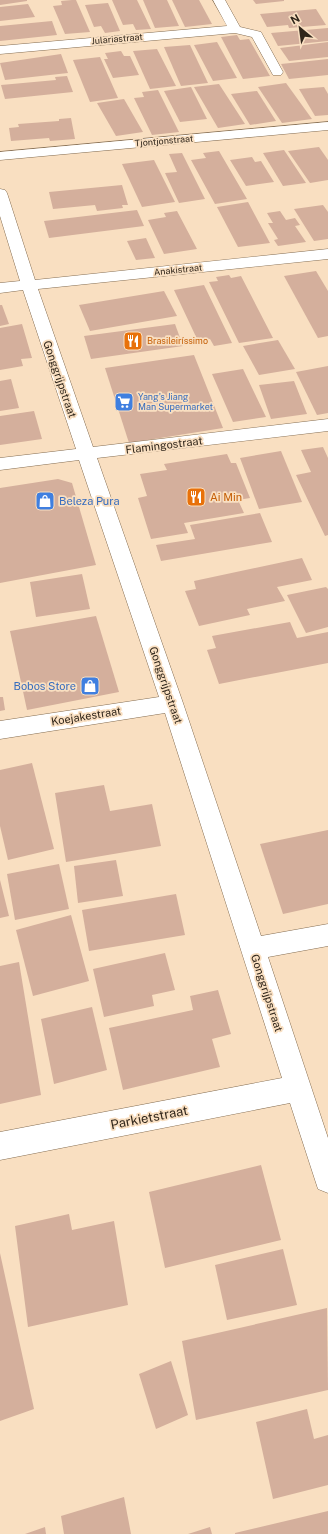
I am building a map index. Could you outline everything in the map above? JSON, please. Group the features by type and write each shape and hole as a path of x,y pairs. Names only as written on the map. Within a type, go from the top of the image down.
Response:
{"street":[{"path":"219,0 235,28 257,35 277,72"},
{"name":"Julariastraat","path":"0,50 235,28"},
{"name":"Tjontjonstraat","path":"0,156 328,126"},
{"name":"Gonggrijpstraat","path":"0,193 85,454 172,703 328,1179"},
{"name":"Anakistraat","path":"0,288 328,254"},
{"name":"Flamingostraat","path":"0,464 328,426"},
{"name":"Koejakestraat","path":"0,730 172,703"},
{"path":"253,949 328,935"},
{"name":"Parkietstraat","path":"0,1146 298,1088"}],"building":[{"path":"0,0 27,0 27,1 0,5"},
{"path":"76,0 90,32 65,34 53,6 62,5 61,1"},
{"path":"112,0 137,0 151,29 136,30 133,24 123,25"},
{"path":"143,0 167,0 179,26 155,28"},
{"path":"172,0 199,0 212,24 185,27"},
{"path":"253,0 284,0 284,1 256,4"},
{"path":"108,3 120,31 105,33 101,26 94,27 85,5"},
{"path":"28,4 35,17 0,21 0,7"},
{"path":"316,9 326,25 289,28 288,25 267,27 260,14"},
{"path":"52,21 57,35 0,41 0,26"},
{"path":"328,28 328,41 278,46 271,33"},
{"path":"237,35 240,40 249,39 270,76 243,79 221,37"},
{"path":"217,42 237,78 213,81 194,45"},
{"path":"328,42 328,57 289,61 280,48"},
{"path":"190,45 208,83 181,86 164,47"},
{"path":"157,49 176,86 150,89 133,51"},
{"path":"121,51 124,56 130,56 139,75 113,78 104,59 108,59 105,53"},
{"path":"61,54 68,73 5,80 0,63"},
{"path":"100,57 118,98 90,102 73,60"},
{"path":"328,59 328,75 289,79 281,64"},
{"path":"67,76 73,92 5,99 1,85 56,80 55,77"},
{"path":"286,83 312,119 282,123 258,87"},
{"path":"219,84 245,124 218,128 194,87"},
{"path":"191,87 207,119 180,122 164,91"},
{"path":"324,87 328,94 328,115 315,116 299,89"},
{"path":"158,90 179,132 152,135 134,98 144,97 142,92"},
{"path":"257,91 276,121 250,125 231,94"},
{"path":"124,99 143,132 116,136 97,103"},
{"path":"71,118 75,139 50,141 49,138 11,141 9,128 19,127 18,124 59,121 59,119"},
{"path":"319,147 328,160 328,180 310,183 288,151"},
{"path":"284,150 306,183 283,186 263,153"},
{"path":"219,151 247,199 215,204 191,160 206,158 203,153"},
{"path":"182,153 205,199 179,203 165,173 177,172 169,154"},
{"path":"252,157 255,162 261,161 274,182 246,186 230,160"},
{"path":"154,160 175,202 142,207 122,164"},
{"path":"122,185 128,205 122,205 123,208 97,211 95,205 53,209 49,192"},
{"path":"248,202 270,243 238,247 217,207"},
{"path":"323,205 328,212 328,239 314,241 294,209"},
{"path":"137,210 144,226 49,238 44,221"},
{"path":"177,211 197,249 164,254 148,220 166,217 164,213"},
{"path":"280,211 286,220 295,218 300,225 295,226 306,242 278,246 274,240 278,239 268,223 273,223 267,213"},
{"path":"146,238 155,258 136,260 127,241"},
{"path":"316,271 328,291 328,336 318,338 284,276"},
{"path":"229,275 231,278 241,276 273,338 239,343 209,282 218,281 216,277"},
{"path":"204,285 232,343 214,346 210,339 198,341 174,290"},
{"path":"164,291 177,316 90,331 79,305"},
{"path":"0,305 2,305 9,324 0,326"},
{"path":"22,324 32,358 21,359 23,366 0,370 0,328"},
{"name":"Brasileiríssimo","path":"175,324 183,346 91,359 84,336"},
{"path":"278,340 295,369 259,375 243,346"},
{"path":"194,355 223,428 129,443 105,368"},
{"path":"328,366 328,413 317,415 296,372"},
{"path":"243,369 266,417 233,422 212,374"},
{"path":"11,379 19,408 0,411 0,381"},
{"path":"294,381 307,414 271,419 259,385"},
{"path":"34,411 42,439 0,445 0,416"},
{"path":"323,447 328,458 328,535 325,536 296,475 311,472 301,450"},
{"path":"281,451 302,502 259,509 240,458"},
{"name":"Ai Min","path":"227,454 231,463 236,463 250,498 238,500 244,513 184,523 188,533 151,539 138,498 147,496 140,474 167,470 164,464"},
{"path":"58,479 72,483 96,565 0,583 0,488"},
{"path":"260,513 272,542 161,561 156,545 195,539 190,525"},
{"path":"302,558 312,580 277,587 285,601 247,609 250,615 199,626 185,591 196,589 194,581"},
{"path":"82,574 90,609 36,617 30,582"},
{"path":"326,587 328,589 328,627 306,633 287,595"},
{"path":"96,616 119,692 27,710 10,631"},
{"path":"290,622 297,638 328,632 328,663 219,684 207,650 216,648 212,636"},
{"path":"0,697 3,697 5,710 0,711"},
{"path":"32,763 54,849 8,860 0,826 0,770"},
{"path":"104,785 110,811 152,804 161,846 66,862 55,793"},
{"path":"328,830 328,904 283,914 260,844"},
{"path":"116,860 123,896 78,903 74,866"},
{"path":"59,864 69,909 15,920 7,874"},
{"path":"0,880 9,916 0,918"},
{"path":"176,894 185,935 89,951 82,910"},
{"path":"71,915 89,981 33,996 16,930"},
{"path":"165,953 175,990 152,995 154,1006 104,1017 93,969"},
{"path":"19,962 41,1095 0,1104 0,966"},
{"path":"218,990 231,1034 212,1039 220,1067 123,1090 109,1028 193,1010 190,996"},
{"path":"92,1007 107,1070 54,1084 41,1019"},
{"path":"261,1165 281,1240 165,1268 149,1192"},
{"path":"69,1214 72,1230 114,1221 128,1305 28,1327 15,1226"},
{"path":"283,1249 297,1305 227,1320 215,1265"},
{"path":"0,1253 34,1409 0,1421"},
{"path":"327,1308 328,1390 196,1420 182,1341"},
{"path":"171,1361 188,1415 156,1429 139,1374"},
{"path":"307,1409 314,1439 328,1435 328,1485 273,1499 256,1422"},
{"path":"124,1497 131,1534 64,1534 61,1516"},
{"path":"328,1511 328,1534 235,1534 235,1533"},
{"path":"45,1527 46,1534 25,1534"},
{"path":"210,1527 212,1534 188,1534"}],"place":[{"name":"Brasileiríssimo","path":"133,341"},
{"name":"Yang's Jiang Man Supermarket","path":"124,402"},
{"name":"Ai Min","path":"196,497"},
{"name":"Beleza Pura","path":"45,501"},
{"name":"Bobos Store","path":"90,686"}]}
